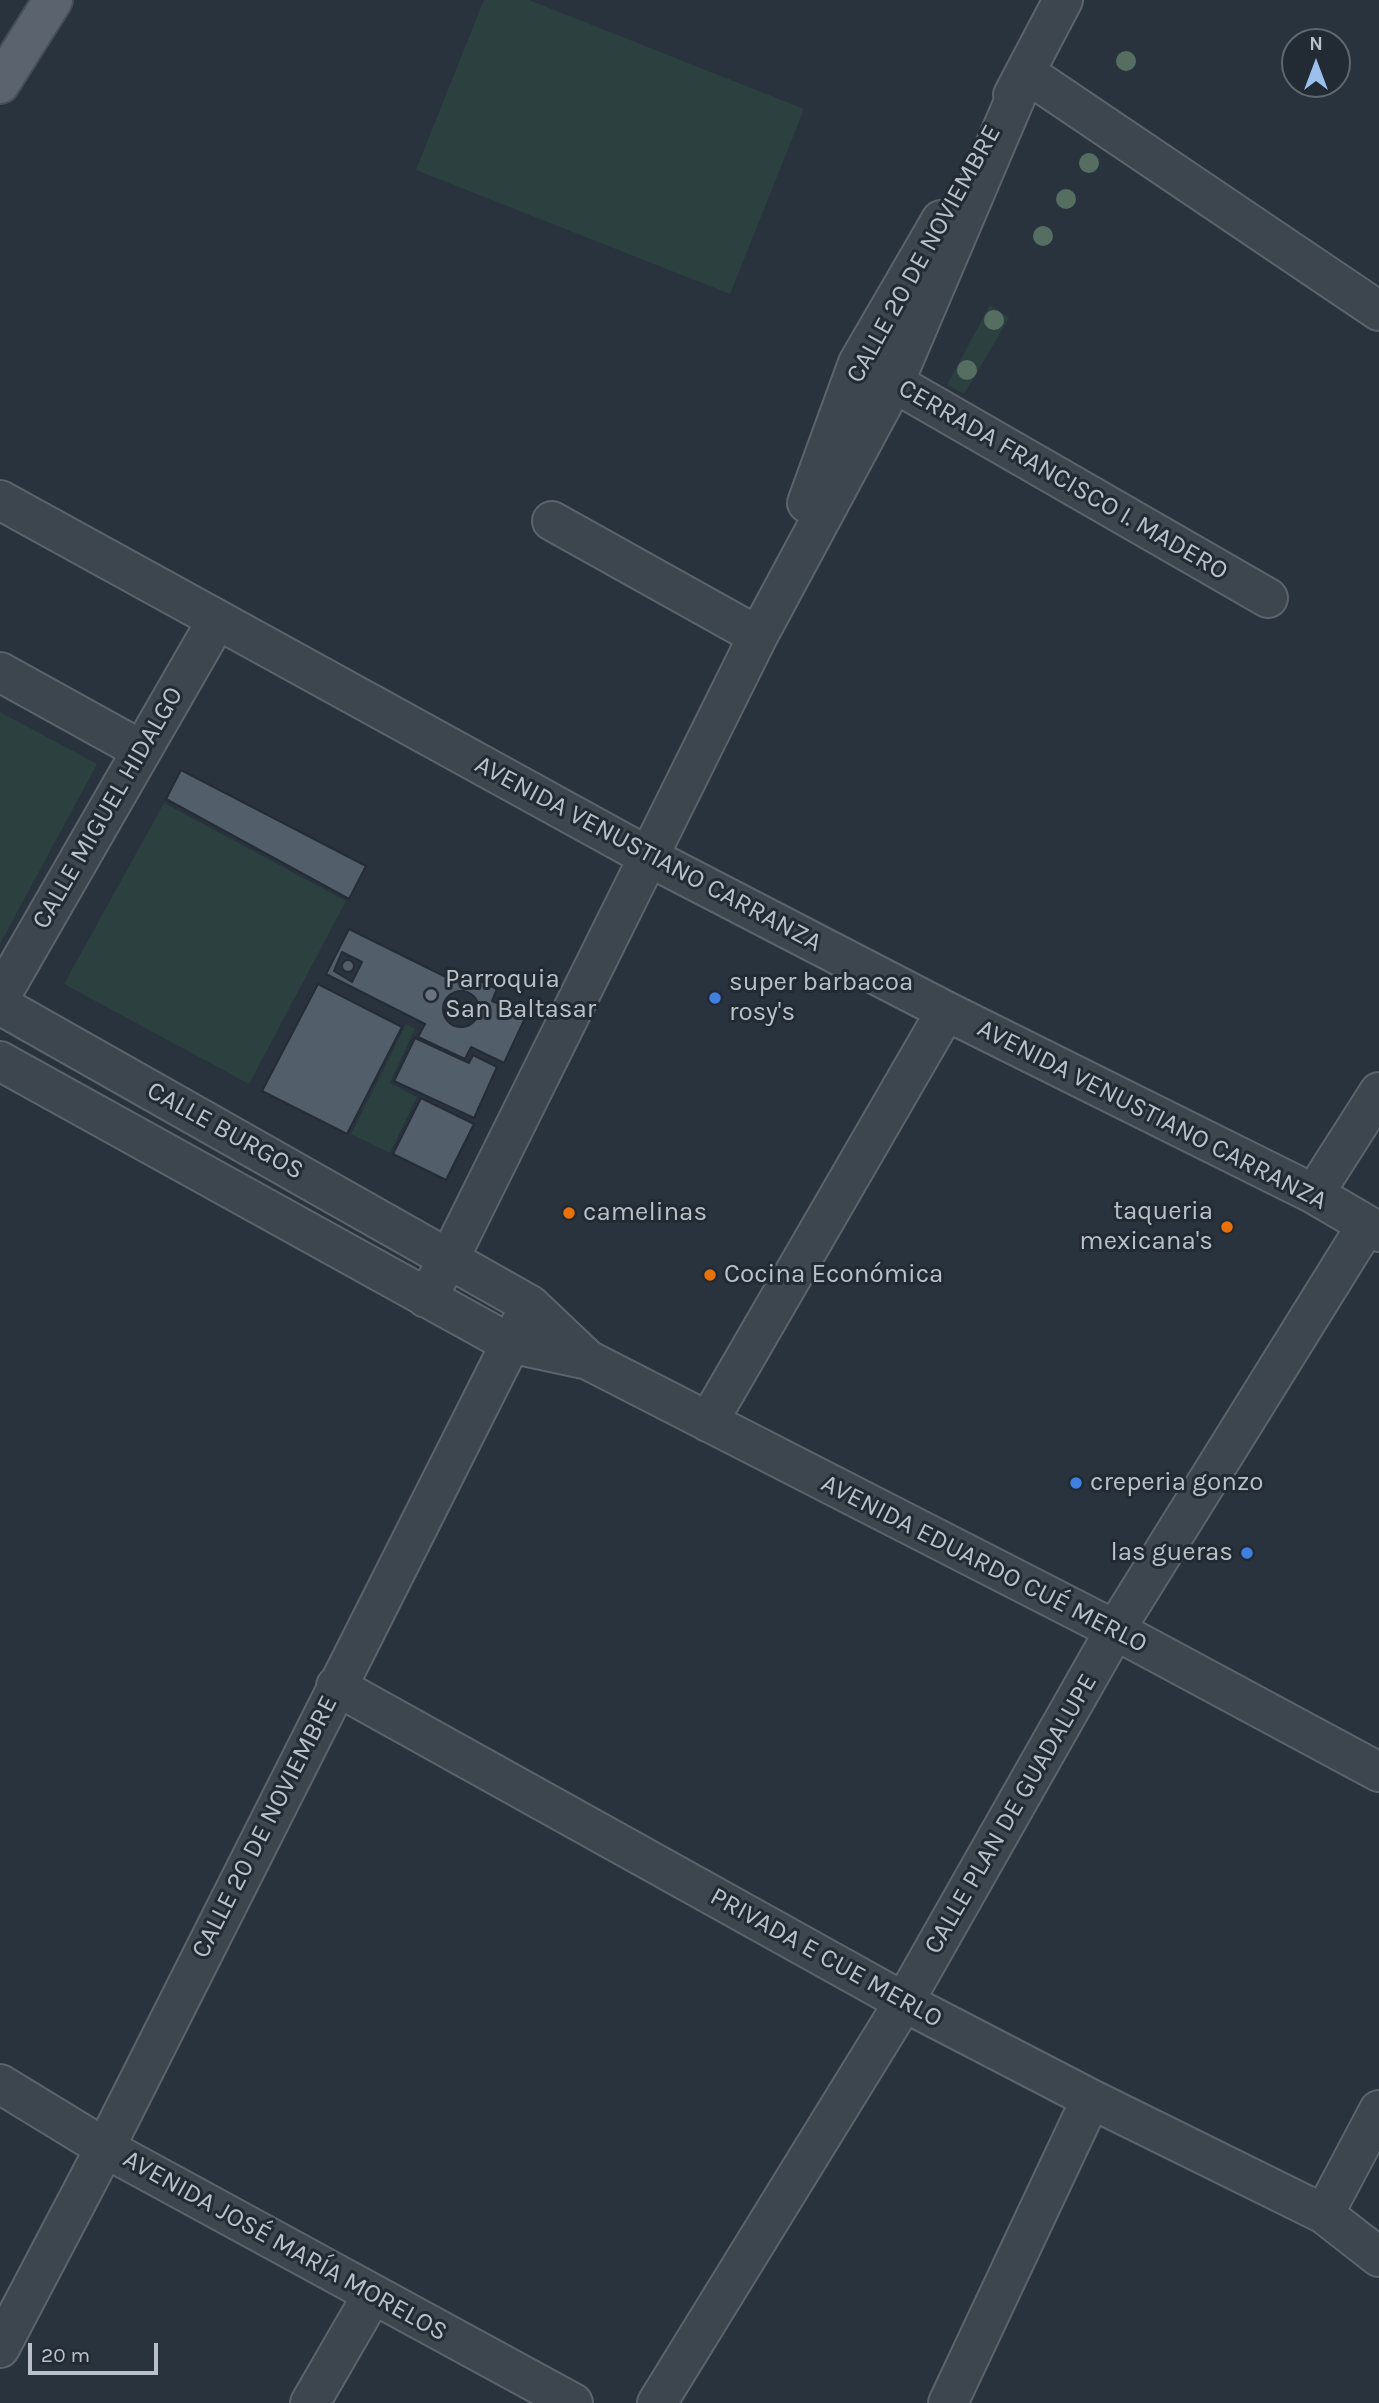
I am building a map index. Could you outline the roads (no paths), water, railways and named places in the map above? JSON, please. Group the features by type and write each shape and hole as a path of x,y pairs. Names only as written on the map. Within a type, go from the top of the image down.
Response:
{"main road":[{"path":"0,84 53,0"}],"street":[{"name":"CALLE 20 DE NOVIEMBRE","path":"758,636 858,363 1026,73 1063,0"},
{"name":"CALLE 20 DE NOVIEMBRE","path":"426,1298 449,1259 758,636 894,383 1026,73"},
{"path":"1026,73 1379,311"},
{"name":"CERRADA FRANCISCO I. MADERO","path":"858,363 1268,598"},
{"name":"AVENIDA VENUSTIANO CARRANZA","path":"0,500 647,856 946,1011 1314,1195 1373,1229"},
{"path":"552,521 758,636"},
{"name":"CALLE MIGUEL HIDALGO","path":"0,997 217,620"},
{"path":"0,672 141,750"},
{"name":"CALLE BURGOS","path":"0,1005 449,1259"},
{"path":"708,1422 946,1011"},
{"name":"CALLE BURGOS","path":"0,1061 426,1298"},
{"path":"1314,1195 1379,1092"},
{"name":"CALLE PLAN DE GUADALUPE","path":"657,2403 904,2002 1115,1630 1373,1229"},
{"name":"AVENIDA EDUARDO CUÉ MERLO","path":"449,1259 530,1304 588,1360"},
{"name":"AVENIDA EDUARDO CUÉ MERLO","path":"426,1298 509,1343 588,1360 1115,1630 1379,1772"},
{"name":"CALLE 20 DE NOVIEMBRE","path":"0,2348 105,2148 530,1304"},
{"name":"PRIVADA E CUE MERLO","path":"336,1686 904,2002 1091,2099 1324,2214 1379,2257"},
{"name":"AVENIDA JOSÉ MARÍA MORELOS","path":"0,2084 105,2148 573,2403"},
{"path":"948,2403 1091,2099"},
{"path":"1324,2214 1379,2110"},
{"path":"310,2403 373,2294"}],"place":[{"name":"Parroquia San Baltasar","path":"431,995"},
{"name":"super barbacoa rosy's","path":"715,998"},
{"name":"camelinas","path":"569,1213"},
{"name":"taqueria mexicana's","path":"1227,1227"},
{"name":"Cocina Económica","path":"710,1275"},
{"name":"creperia gonzo","path":"1076,1483"},
{"name":"las gueras","path":"1247,1553"}]}
